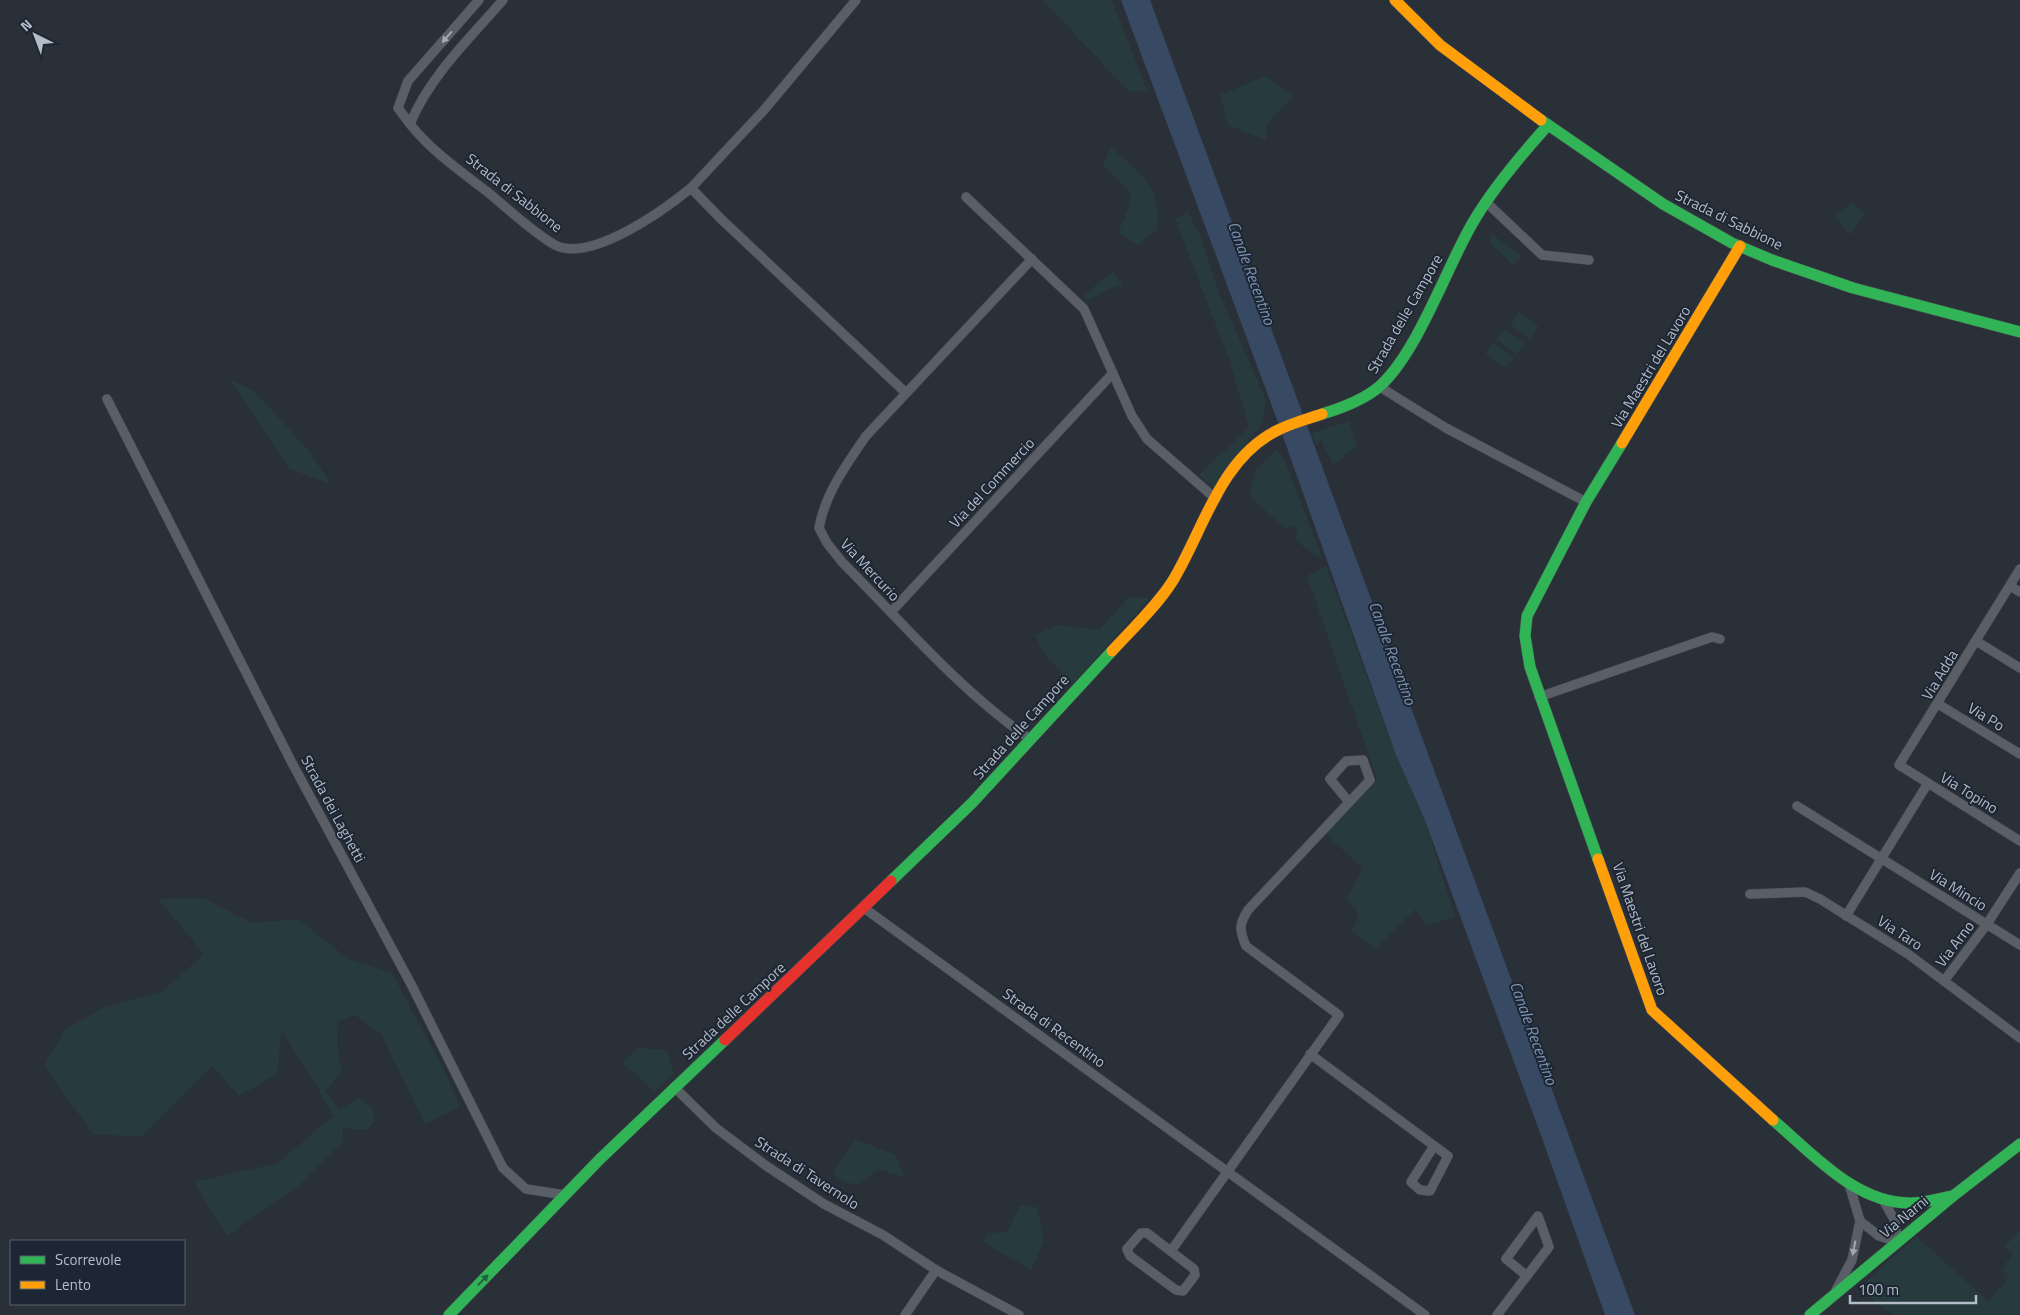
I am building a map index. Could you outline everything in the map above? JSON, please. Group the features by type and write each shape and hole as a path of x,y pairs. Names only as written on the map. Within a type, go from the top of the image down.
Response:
{"street":[{"name":"Strada di Sabbione","path":"479,0 408,81 398,108 418,134 456,167 557,246 588,246 614,237 643,224 691,188 764,110 856,0"},
{"path":"410,124 420,102 444,70 503,0"},
{"name":"Strada di Sabbione","path":"1395,0 1437,43 1548,125 1594,154 1659,202 1740,246 1809,274 1898,301 2020,332"},
{"name":"Strada delle Campore","path":"449,1315 556,1204 674,1088 972,803 1147,612 1172,581 1235,468 1259,442 1276,431 1362,400 1380,387 1394,371 1472,223 1532,142 1548,125"},
{"path":"691,188 720,218 906,393"},
{"path":"966,198 1084,309 1132,416 1147,439 1216,499"},
{"path":"1487,203 1542,255 1589,260"},
{"name":"Via Maestri del Lavoro","path":"1740,246 1586,502 1527,616 1526,636 1528,651 1539,697 1581,804 1652,1010 1743,1094 1849,1184 1882,1198 1911,1204 1953,1196"},
{"name":"Via Mercurio","path":"1030,739 1005,722 953,676 842,562 827,543 819,528 828,497 845,466 866,436 1032,259"},
{"name":"Via del Commercio","path":"891,612 1112,373"},
{"path":"1380,387 1446,428 1586,502"},
{"name":"Strada dei Laghetti","path":"107,399 291,760 412,986 503,1168 526,1189 565,1195"},
{"name":"Via Adda","path":"1928,783 1899,765 2020,569"},
{"path":"2010,586 2020,592"},
{"path":"1539,697 1712,637 1720,639"},
{"path":"1976,641 2020,668"},
{"name":"Via Po","path":"1938,704 2020,754"},
{"path":"1170,1251 1339,1015 1246,946 1240,932 1240,922 1248,910 1370,780 1363,760 1346,761 1330,779 1349,802"},
{"name":"Via Topino","path":"1881,857 1928,783 2020,841"},
{"name":"Via Mincio","path":"1797,806 2020,945"},
{"path":"1846,916 1881,857"},
{"name":"Via Arno","path":"1944,980 1987,924 2020,874"},
{"name":"Via Taro","path":"1750,894 1806,892 1885,938 2020,1038"},
{"name":"Strada di Recentino","path":"864,908 1228,1170 1425,1315"},
{"path":"1310,1054 1448,1156 1430,1191 1420,1190 1411,1182 1434,1146"},
{"name":"Strada di Tavernolo","path":"674,1088 716,1128 765,1165 824,1204 883,1235 936,1270 1019,1315"},
{"name":"Via Narni","path":"1810,1315 1953,1196 2020,1144"},
{"path":"1832,1297 1852,1260 1860,1221 1849,1184"},
{"path":"1860,1221 1879,1236 1898,1242 1895,1221 1882,1198"},
{"path":"1497,1315 1527,1276 1549,1247 1538,1216 1506,1259 1527,1276"},
{"path":"1141,1233 1147,1233 1170,1251 1194,1269 1195,1275 1182,1291 1176,1290 1130,1256 1127,1249 1141,1233"},
{"path":"905,1315 936,1270"}],"green space":[{"path":"1043,0 1112,0 1147,91 1128,91"},
{"path":"1266,76 1293,96 1267,124 1266,140 1228,125 1220,95"},
{"path":"1111,147 1140,174 1153,191 1158,215 1157,230 1138,245 1118,233 1129,207 1130,192 1103,165"},
{"path":"1853,202 1864,214 1851,235 1834,216"},
{"path":"1188,212 1200,235 1220,295 1266,400 1263,422 1235,459 1217,491 1199,475 1249,427 1229,359 1175,219"},
{"path":"1490,233 1522,256 1513,265 1491,244"},
{"path":"1113,271 1123,284 1108,289 1087,301 1083,296"},
{"path":"1519,312 1539,327 1530,339 1510,324"},
{"path":"1504,329 1525,344 1517,354 1496,339"},
{"path":"1493,343 1514,358 1506,368 1485,353"},
{"path":"229,379 254,391 309,451 331,484 289,469"},
{"path":"1349,421 1357,446 1333,465 1321,440 1316,446 1311,433"},
{"path":"1276,449 1285,461 1323,560 1296,541 1297,526 1285,529 1249,495 1256,470"},
{"path":"1326,566 1396,755 1424,818 1455,917 1426,926 1416,909 1375,949 1352,931 1359,914 1347,898 1363,868 1325,834 1377,779 1307,576"},
{"path":"1128,598 1150,598 1073,684 1043,652 1035,635 1057,625 1100,630"},
{"path":"203,898 252,923 299,919 348,959 392,973 443,1068 460,1107 425,1124 381,1034 355,1015 338,1021 337,1047 342,1072 325,1091 339,1109 360,1098 373,1109 375,1121 366,1130 343,1128 343,1141 302,1183 227,1236 194,1182 278,1163 333,1116 311,1076 281,1030 278,1073 239,1096 212,1066 141,1137 93,1134 44,1066 65,1029 105,1007 163,991 204,954 158,899"},
{"path":"639,1048 667,1050 674,1073 654,1091 622,1062"},
{"path":"855,1139 896,1155 904,1177 878,1169 859,1184 846,1183 833,1174"},
{"path":"1020,1205 1037,1207 1044,1241 1031,1270 983,1242 988,1233 1007,1232"},
{"path":"2020,1231 2020,1315 1893,1315 1859,1289 1916,1236 1988,1301 2010,1276 2001,1270 2013,1253 2004,1247"}],"water":[{"path":"1121,0 1150,0 1635,1315 1605,1315 1424,818 1396,755 1275,414"}],"traffic: fast":[{"path":"1541,120 1663,204 1732,243 1772,260 1853,288 2020,332"},
{"path":"1322,414 1345,406 1367,395 1380,386 1394,371 1419,332 1462,243 1480,211 1507,173 1548,125"},
{"path":"1598,859 1530,667 1525,636 1527,616 1586,502 1622,443"},
{"path":"891,881 972,803 1112,651"},
{"path":"449,1315 600,1159 725,1040"},
{"path":"1773,1120 1836,1174 1853,1186 1872,1195 1891,1201 1911,1203 1953,1196"},
{"path":"1810,1315 1953,1196 2020,1144"}],"traffic: slow":[{"path":"1395,0 1440,45 1541,120"},
{"path":"1622,443 1740,246"},
{"path":"1112,651 1166,591 1183,562 1214,499 1226,478 1240,460 1256,444 1276,431 1293,423 1322,414"},
{"path":"1598,859 1652,1010 1773,1120"}],"traffic: jam":[{"path":"725,1040 891,881"}],"water label":[{"name":"Canale Recentino","path":"1252,273"},
{"name":"Canale Recentino","path":"1393,653"},
{"name":"Canale Recentino","path":"1534,1033"}]}
